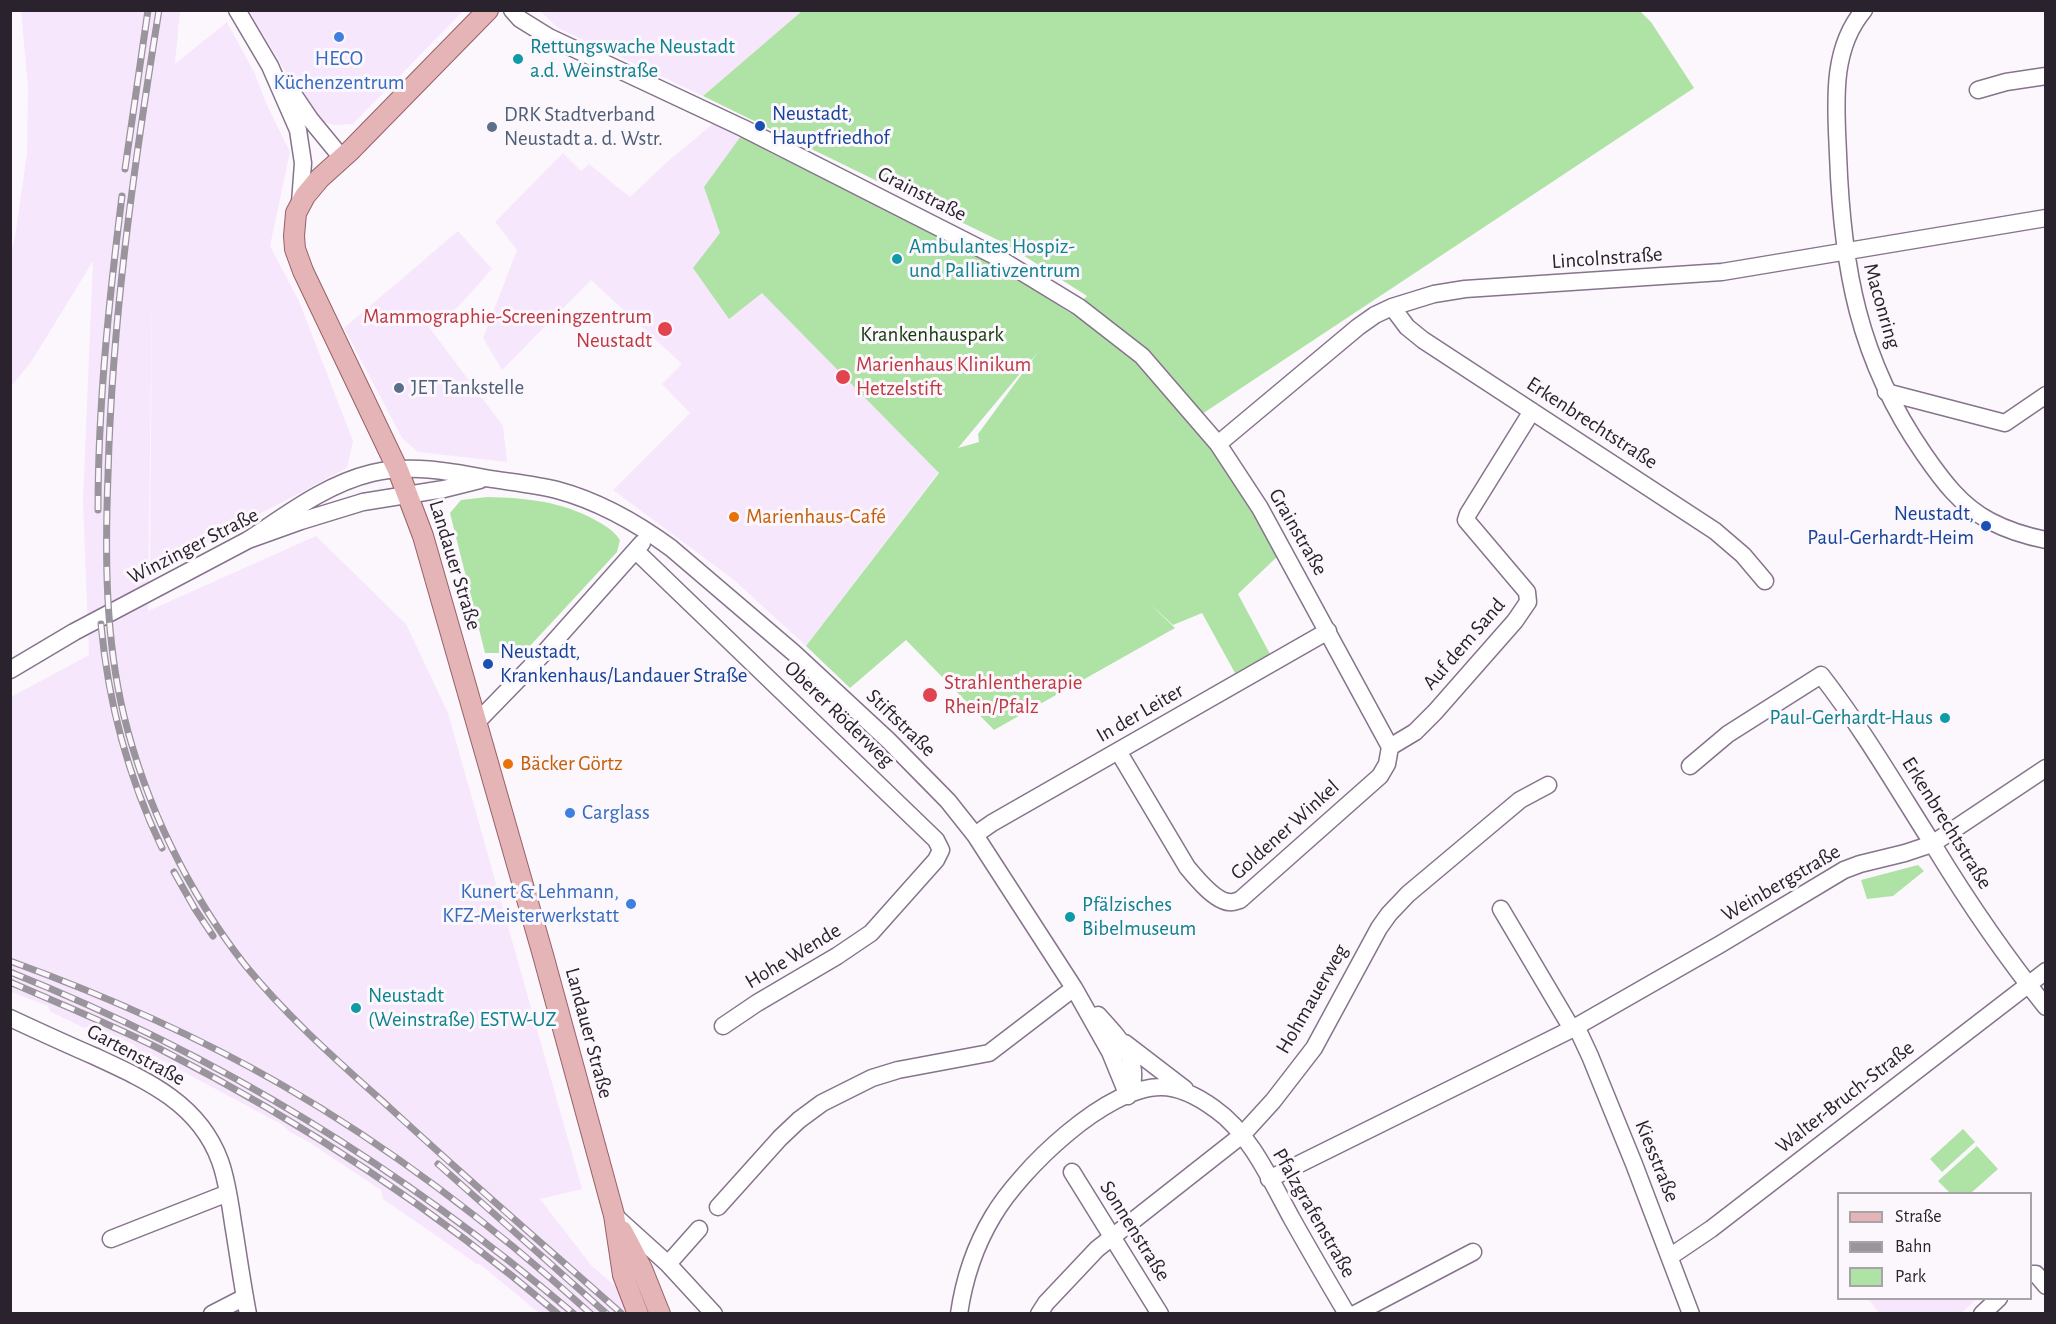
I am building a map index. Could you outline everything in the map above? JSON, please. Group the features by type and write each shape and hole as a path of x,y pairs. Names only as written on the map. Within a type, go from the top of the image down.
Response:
{"main road":[{"name":"Landauer Straße","path":"488,10 320,178 300,203 296,213 294,236 298,261 398,470 428,552 543,954 614,1215 623,1275 638,1314"},
{"name":"Landauer Straße","path":"614,1215 642,1269 660,1314"}],"street":[{"path":"237,10 270,66 298,130 303,163 300,203"},
{"name":"Grainstraße","path":"512,10 520,19 549,37 743,128 976,247 1079,307 1142,356 1218,444 1260,508 1390,747"},
{"name":"Maconring","path":"1864,10 1849,35 1837,80 1840,198 1845,253 1849,279 1864,335 1886,392 1917,444 1948,488 1989,521 2046,540"},
{"path":"270,66 291,89 310,119 342,158"},
{"path":"1978,90 2006,82 2046,76"},
{"name":"Lincolnstraße","path":"1218,444 1358,327 1392,307 1424,297 1465,289 1722,272 2046,218"},
{"name":"Erkenbrechtstraße","path":"1392,307 1407,327 1423,340 1715,531 1743,555 1765,580"},
{"path":"1886,392 2005,423 2046,395"},
{"name":"Auf dem Sand","path":"1390,747 1415,732 1435,712 1515,621 1528,602 1527,592 1466,520 1532,411"},
{"name":"Stiftstraße","path":"248,540 310,500 373,473 441,469 529,484 569,494 610,510 650,532 758,622 888,740 948,801 975,835 1074,988 1110,1052 1128,1096"},
{"name":"Stiftstraße","path":"408,494 444,489 486,478"},
{"name":"Winzinger Straße","path":"10,670 74,632 248,540 331,511 363,502 408,494"},
{"path":"476,723 544,653 636,551 650,532"},
{"name":"Oberer Röderweg","path":"636,551 936,840 940,847 940,854 884,920"},
{"name":"In der Leiter","path":"975,835 1328,631"},
{"name":"Erkenbrechtstraße","path":"1690,766 1728,734 1821,675 1862,730 1964,893 2046,1008"},
{"name":"Goldener Winkel","path":"1118,751 1187,867 1214,895 1229,903 1239,900 1380,776 1387,764 1390,747"},
{"name":"Weinbergstraße","path":"1269,1179 1574,1028 1844,870 1932,844 2046,768"},
{"name":"Hohmauerweg","path":"1039,1314 1046,1303 1082,1264 1111,1237 1242,1135 1273,1101 1314,1048 1379,928 1408,894 1520,800 1548,785"},
{"path":"1501,909 1574,1028"},
{"name":"Hohe Wende","path":"723,1026 757,1003 855,945 884,920"},
{"name":"Walter-Bruch-Straße","path":"1671,1256 1703,1235 2046,971"},
{"path":"718,1207 780,1138 822,1103 864,1082 898,1070 982,1056 998,1048 1074,988"},
{"name":"Stiftstraße","path":"1074,988 1118,1037 1129,1054 1135,1080 1128,1096"},
{"name":"Gartenstraße","path":"10,1018 129,1072 175,1099 200,1124 221,1162 246,1305 212,1314"},
{"name":"Kiesstraße","path":"1574,1028 1590,1056 1671,1256 1691,1314"},
{"name":"Stiftstraße","path":"1118,1037 1193,1095"},
{"path":"959,1314 973,1257 993,1215 1032,1165 1076,1126 1128,1096 1160,1087 1193,1095"},
{"name":"Pfalzgrafenstraße","path":"1193,1095 1224,1116 1242,1135 1347,1314"},
{"name":"Sonnenstraße","path":"1072,1172 1160,1314"},
{"path":"111,1239 228,1192"},
{"path":"614,1215 641,1237 714,1314"},
{"path":"668,1264 699,1229"},
{"path":"1355,1314 1473,1252"},
{"path":"2032,1274 2036,1274 2046,1286"},
{"path":"1982,1314 1998,1300"}],"shaded area":[{"path":"21,11 180,11 175,64 227,22 255,74 266,103 290,152 270,246 299,301 353,441 347,468 150,572 152,291 148,611 316,536 406,624 448,713 582,1189 540,1199 591,1265 646,1313 539,1313 481,1265 383,1199 381,1190 290,1132 283,1125 154,1056 148,1056 137,1050 134,1045 94,1026 84,1028 51,1012 48,1006 11,992 11,697 89,655 83,502 93,261 33,359 11,387 11,252 27,153 28,86"},
{"path":"249,11 463,11 353,124 334,125 321,121 311,114"},
{"path":"540,11 802,11 703,96 558,28"},
{"name":"Marienhaus Klinikum Hetzelstift","path":"716,121 771,153 994,263 957,448 806,646 734,580 613,490 690,413 662,384 682,364 591,280 502,370 483,338 517,250 495,222 563,153 581,171 589,164 630,197"},
{"path":"458,231 492,269 458,307 429,327 503,426 507,462 418,452 402,438 344,328"},
{"path":"1869,1300 1976,1300 1960,1314 1879,1313"}],"green space":[{"name":"Krankenhauspark","path":"802,11 1640,11 1651,22 1694,88 1193,420 1281,553 1238,594 1270,654 1235,673 1202,613 1173,625 1149,603 1175,628 994,730 906,640 850,688 806,646 939,473 762,293 729,319 693,268 720,233 704,187 741,136 994,263 1070,313 1087,296 1004,243 703,96","holes":["1038,352 978,434 979,442 958,448"]},
{"path":"487,497 516,498 569,509 602,524 620,540 617,552 529,647 518,653 485,653 450,513 461,500"},
{"path":"1918,865 1924,871 1893,896 1867,899 1861,880"},
{"path":"1963,1129 1975,1142 1942,1172 1930,1159"},
{"path":"1977,1146 1998,1169 1972,1192 1949,1192 1938,1181"}],"railway":[{"path":"125,169 148,10"},
{"path":"159,10 141,126 119,300 110,417 107,505 108,596 113,656 124,716 144,783 187,878 224,937 262,985 333,1057 622,1314"},
{"path":"98,510 105,353 122,196"},
{"path":"101,624 109,682 121,739 139,794 162,848"},
{"path":"174,872 213,936"},
{"path":"10,961 114,1002 216,1049 282,1085 364,1136 442,1191 518,1251 591,1314"},
{"path":"10,972 163,1040 306,1120 443,1211 574,1314"},
{"path":"10,982 160,1049 317,1138 367,1170 464,1239 558,1314"},
{"path":"438,1164 607,1314"}],"place":[{"name":"HECO Küchenzentrum","path":"339,37"},
{"name":"Rettungswache Neustadt a.d. Weinstraße","path":"518,59"},
{"name":"Neustadt, Hauptfriedhof","path":"760,126"},
{"name":"DRK Stadtverband Neustadt a. d. Wstr.","path":"492,127"},
{"name":"Ambulantes Hospiz- und Palliativzentrum","path":"897,259"},
{"name":"Mammographie-Screeningzentrum Neustadt","path":"665,329"},
{"name":"Marienhaus Klinikum Hetzelstift","path":"843,377"},
{"name":"JET Tankstelle","path":"399,388"},
{"name":"Marienhaus-Café","path":"734,517"},
{"name":"Neustadt, Paul-Gerhardt-Heim","path":"1986,526"},
{"name":"Neustadt, Krankenhaus/Landauer Straße","path":"488,664"},
{"name":"Strahlentherapie Rhein/Pfalz","path":"930,695"},
{"name":"Paul-Gerhardt-Haus","path":"1945,718"},
{"name":"Bäcker Görtz","path":"508,764"},
{"name":"Carglass","path":"570,813"},
{"name":"Kunert & Lehmann, KFZ-Meisterwerkstatt","path":"631,904"},
{"name":"Pfälzisches Bibelmuseum","path":"1070,917"},
{"name":"Neustadt (Weinstraße) ESTW-UZ","path":"356,1008"}]}
